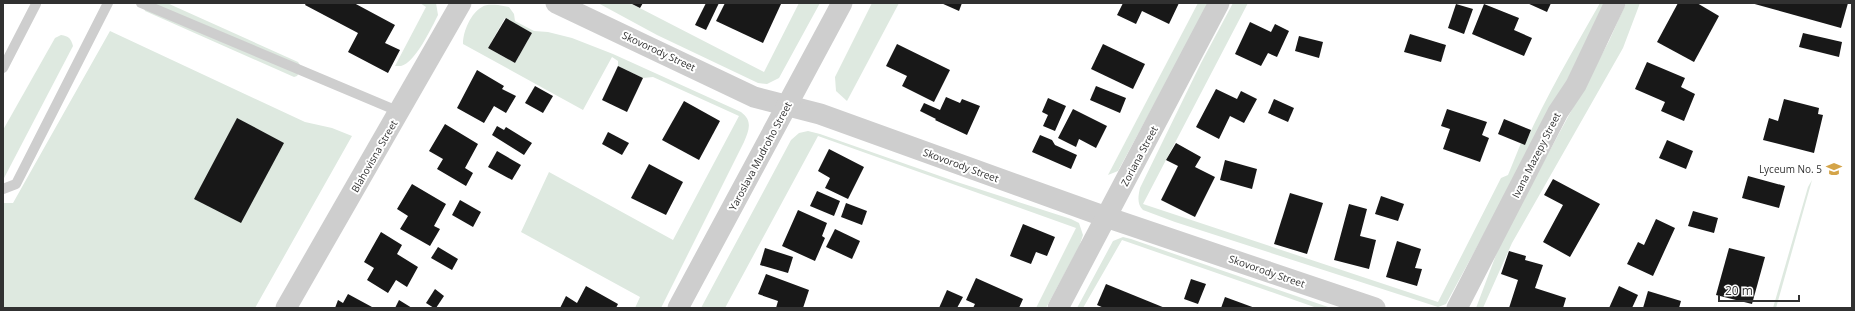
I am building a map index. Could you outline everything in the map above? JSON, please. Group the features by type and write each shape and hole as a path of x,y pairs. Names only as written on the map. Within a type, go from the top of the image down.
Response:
{"street":[{"name":"Blahovisna Street","path":"286,308 400,112 461,3"},
{"name":"Skovorody Street","path":"556,3 754,97 820,114 1106,217 1375,308"},
{"name":"Yaroslava Mudroho Street","path":"678,308 842,3"},
{"name":"Zoriana Street","path":"1058,308 1219,3"},
{"name":"Ivana Mazepy Street","path":"1457,308 1558,112 1576,85 1615,3"}],"lane":[{"path":"3,68 36,3"},
{"path":"3,190 16,184 108,3"},
{"path":"141,3 400,112"}],"shaded area":[{"path":"144,3 167,3 298,62 302,68 297,76 294,77 145,11 143,5"},
{"path":"420,3 436,3 438,15 432,28 412,58 401,66 395,66 426,7"},
{"path":"598,3 630,3 764,72 799,3 820,3 779,78 767,84 758,83 657,35"},
{"path":"872,3 899,3 847,101 836,91 835,77"},
{"path":"1198,3 1209,3 1118,171 1108,175"},
{"path":"1233,3 1248,3 1143,204 1438,302 1501,178 1508,175 1521,143 1525,144 1551,90 1580,38 1600,3 1608,3 1571,83 1491,221 1446,304 1438,307 1175,222 1141,208 1138,200 1140,188 1201,63"},
{"path":"1626,3 1640,3 1623,48 1512,243 1483,308 1476,308 1502,239 1609,41"},
{"path":"496,5 509,7 514,14 515,21 534,31 548,32 572,38 613,54 741,112 745,115 749,122 744,142 661,308 635,308 640,297 521,232 549,172 673,240 739,116 653,77 643,78 618,66 618,61 612,57 583,110 463,44 466,28 474,13 484,6","holes":["505,18 532,33 515,63 488,48"]},
{"path":"110,31 305,122 332,128 352,136 255,308 3,308 3,203 13,203"},
{"path":"61,35 69,38 73,46 3,180 3,130 55,38"},
{"path":"808,131 1071,219 1079,223 1083,235 1079,247 1046,308 1036,308 1076,228 818,136 725,308 701,308 791,140 799,133"},
{"path":"1812,180 1776,308 1773,308 1808,187"},
{"path":"1123,237 1331,308 1317,308 1122,240 1083,308 1077,308 1113,241"}],"building":[{"path":"306,3 354,3 395,25 385,43 400,50 388,73 348,52 358,33 305,5"},
{"path":"630,3 643,3 640,8"},
{"path":"706,3 719,3 706,30 695,25"},
{"path":"725,3 781,4 763,43 716,21"},
{"path":"941,3 962,3 959,11"},
{"path":"1123,3 1179,3 1169,24 1142,11 1136,24 1117,15"},
{"path":"1527,3 1551,3 1547,12"},
{"path":"1678,3 1697,3 1719,16 1694,62 1657,42"},
{"path":"1751,3 1848,3 1841,28"},
{"path":"1456,4 1473,9 1464,34 1448,28"},
{"path":"1484,4 1519,18 1514,30 1532,38 1524,56 1472,34"},
{"path":"506,18 532,33 515,63 488,48"},
{"path":"1250,22 1271,32 1275,24 1289,31 1277,57 1268,53 1261,66 1235,54"},
{"path":"1803,33 1842,42 1839,57 1799,47"},
{"path":"1410,34 1446,45 1441,62 1404,52"},
{"path":"1299,36 1323,42 1319,58 1295,51"},
{"path":"897,44 950,70 934,102 902,86 907,76 886,66"},
{"path":"1103,44 1145,64 1133,89 1091,69"},
{"path":"1647,62 1685,78 1681,87 1695,94 1684,121 1661,111 1665,102 1635,89"},
{"path":"618,66 643,78 627,112 602,100"},
{"path":"477,70 504,86 502,89 516,96 506,113 494,106 484,123 457,108"},
{"path":"535,86 553,96 543,113 525,103"},
{"path":"1096,86 1126,98 1120,113 1090,100"},
{"path":"1216,89 1237,99 1241,91 1257,99 1244,123 1230,116 1219,139 1196,127"},
{"path":"946,97 960,103 962,99 980,106 967,135 920,111 924,103 940,110"},
{"path":"1048,98 1066,106 1055,131 1043,126 1048,115 1042,112"},
{"path":"1274,99 1294,108 1288,122 1268,113"},
{"path":"1784,99 1819,108 1818,114 1823,115 1814,153 1763,140 1769,118 1778,121"},
{"path":"684,101 720,121 699,160 662,140"},
{"path":"1073,109 1107,126 1096,148 1079,139 1076,147 1058,138"},
{"path":"1447,109 1487,122 1482,135 1489,138 1480,162 1443,149 1450,129 1441,126"},
{"path":"237,118 284,143 241,223 194,199"},
{"path":"1504,119 1531,130 1525,145 1498,134"},
{"path":"445,124 478,144 465,168 473,173 466,186 437,169 443,159 429,151"},
{"path":"497,126 504,130 506,127 532,143 524,155 492,135"},
{"path":"608,132 629,143 622,155 602,144"},
{"path":"1040,135 1052,140 1055,145 1077,155 1071,169 1032,152"},
{"path":"1667,140 1693,151 1686,169 1659,158"},
{"path":"1176,143 1201,157 1195,167 1215,177 1195,217 1161,200 1178,166 1166,160"},
{"path":"829,149 864,167 848,199 825,188 830,178 818,171"},
{"path":"497,151 521,165 512,180 488,167"},
{"path":"1225,160 1257,169 1252,189 1220,180"},
{"path":"649,164 683,182 666,215 631,198"},
{"path":"1748,176 1785,186 1779,208 1742,198"},
{"path":"1553,179 1600,204 1570,257 1543,242 1563,205 1544,195"},
{"path":"412,184 446,204 434,226 440,229 430,246 400,229 408,216 397,209"},
{"path":"817,191 840,201 834,216 810,206"},
{"path":"1290,193 1323,203 1307,254 1274,244"},
{"path":"1381,196 1404,204 1398,221 1375,214"},
{"path":"460,200 481,212 473,227 452,215"},
{"path":"846,203 867,211 862,225 841,217"},
{"path":"1349,204 1367,209 1360,236 1376,240 1369,269 1334,260"},
{"path":"798,210 827,223 822,236 825,238 815,261 782,246"},
{"path":"1693,211 1718,218 1714,233 1688,226"},
{"path":"1656,219 1675,228 1653,276 1627,264 1638,242 1644,245"},
{"path":"1023,224 1055,237 1047,256 1036,252 1031,264 1010,256"},
{"path":"835,229 860,241 852,259 826,247"},
{"path":"381,232 402,245 397,254 418,267 407,287 396,280 388,293 367,280 374,268 364,262"},
{"path":"1397,241 1421,249 1415,268 1422,269 1417,286 1386,277"},
{"path":"438,247 458,259 452,270 431,258"},
{"path":"765,248 793,257 788,273 760,265"},
{"path":"1729,248 1765,257 1752,304 1716,295"},
{"path":"1509,251 1526,256 1525,260 1543,265 1535,288 1566,298 1563,308 1509,308 1518,280 1501,274"},
{"path":"766,274 809,290 803,308 776,308 778,301 758,294"},
{"path":"976,278 1023,299 1019,308 973,308 975,304 966,300"},
{"path":"1191,279 1206,284 1198,304 1184,299"},
{"path":"1106,284 1165,308 1104,308 1097,305"},
{"path":"586,286 618,304 616,308 560,308 566,296 577,303"},
{"path":"1619,286 1638,295 1632,308 1609,308"},
{"path":"435,289 444,296 436,308 434,308 426,303"},
{"path":"947,290 963,297 957,308 939,308"},
{"path":"1648,291 1681,301 1679,308 1643,308"},
{"path":"348,294 372,307 335,308 338,300 343,303"},
{"path":"1225,297 1255,308 1221,308"},
{"path":"399,300 412,308 395,308"}],"place":[{"name":"Lyceum No. 5","path":"1834,169"}]}
